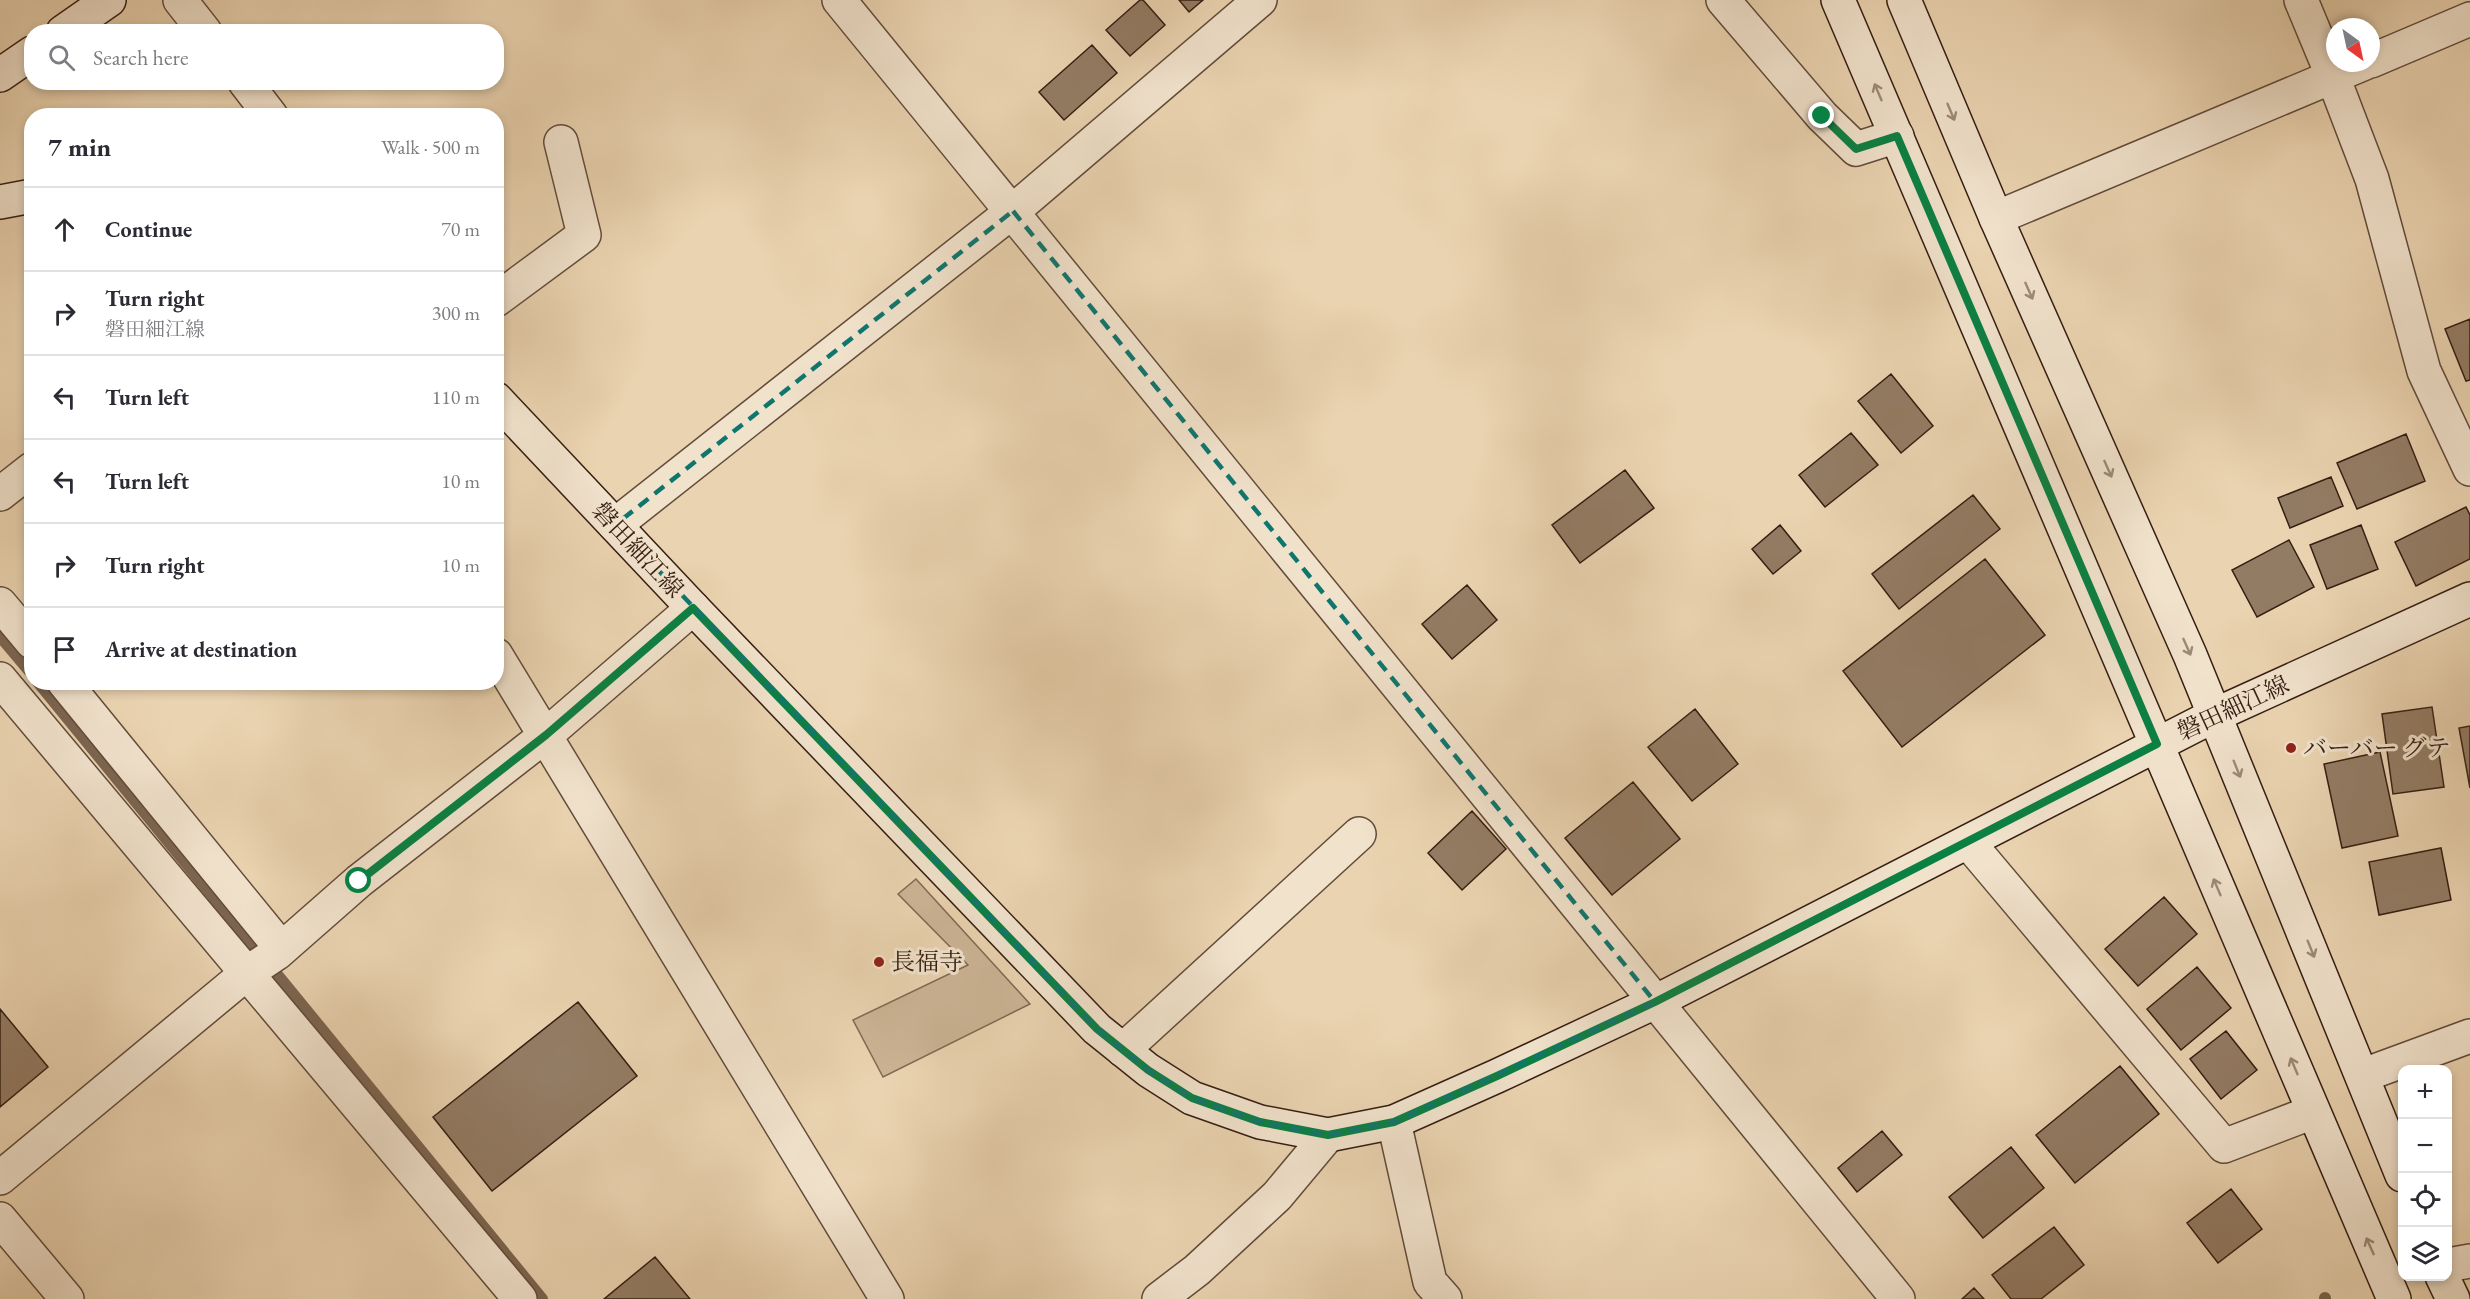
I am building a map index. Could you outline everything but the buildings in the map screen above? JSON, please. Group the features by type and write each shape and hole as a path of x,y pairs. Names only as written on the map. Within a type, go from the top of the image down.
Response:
{"street":[{"path":"74,24 109,0"},
{"path":"180,0 199,24"},
{"path":"839,0 1898,1299"},
{"path":"615,525 1012,211 1260,0"},
{"path":"1723,0 1822,116 1856,149 1897,136"},
{"path":"1838,0 2394,1299"},
{"path":"1904,0 1996,218 2215,715 2402,1173"},
{"path":"2301,0 2372,179 2424,371 2470,469"},
{"path":"2380,57 2470,19"},
{"path":"2,71 24,58"},
{"path":"1996,218 2343,72"},
{"path":"251,90 265,108"},
{"path":"504,294 584,235 561,142"},
{"path":"0,202 24,198"},
{"name":"磐田細江線","path":"504,407 1097,1029 1148,1070 1192,1098 1260,1122 1328,1135 1394,1122 1655,1002 2215,715 2470,599"},
{"path":"0,494 24,475"},
{"path":"0,604 24,632"},
{"path":"0,1178 359,881 546,735 693,608"},
{"path":"504,668 887,1299"},
{"path":"0,679 265,961"},
{"path":"70,690 265,961 520,1299"},
{"path":"1123,1050 1359,834"},
{"path":"1968,842 2224,1146 2313,1112"},
{"path":"2364,1075 2470,1036"},
{"path":"1394,1122 1430,1282 1445,1299"},
{"path":"1158,1299 1197,1270 1277,1196 1328,1135"},
{"path":"0,1219 67,1299"},
{"path":"2452,1264 2470,1261"},
{"path":"2444,1281 2453,1299"}],"highlighted area":[{"path":"1013,211 1655,1002 1394,1122 1328,1135 1260,1122 1192,1098 1148,1070 1097,1029 615,525"}],"shaded area":[{"path":"916,879 1030,1004 883,1077 853,1020 968,965 898,894"}],"waterway":[{"path":"0,636 24,664"},
{"path":"45,690 542,1299"}],"place":[{"name":"バーバー グテ","path":"2291,748"},
{"name":"長福寺","path":"879,962"}],"route":[{"path":"359,881 546,735 693,608 1097,1029 1148,1070 1192,1098 1260,1122 1328,1135 1394,1122 1655,1002 2157,744 1897,136 1856,149 1822,116"}]}
